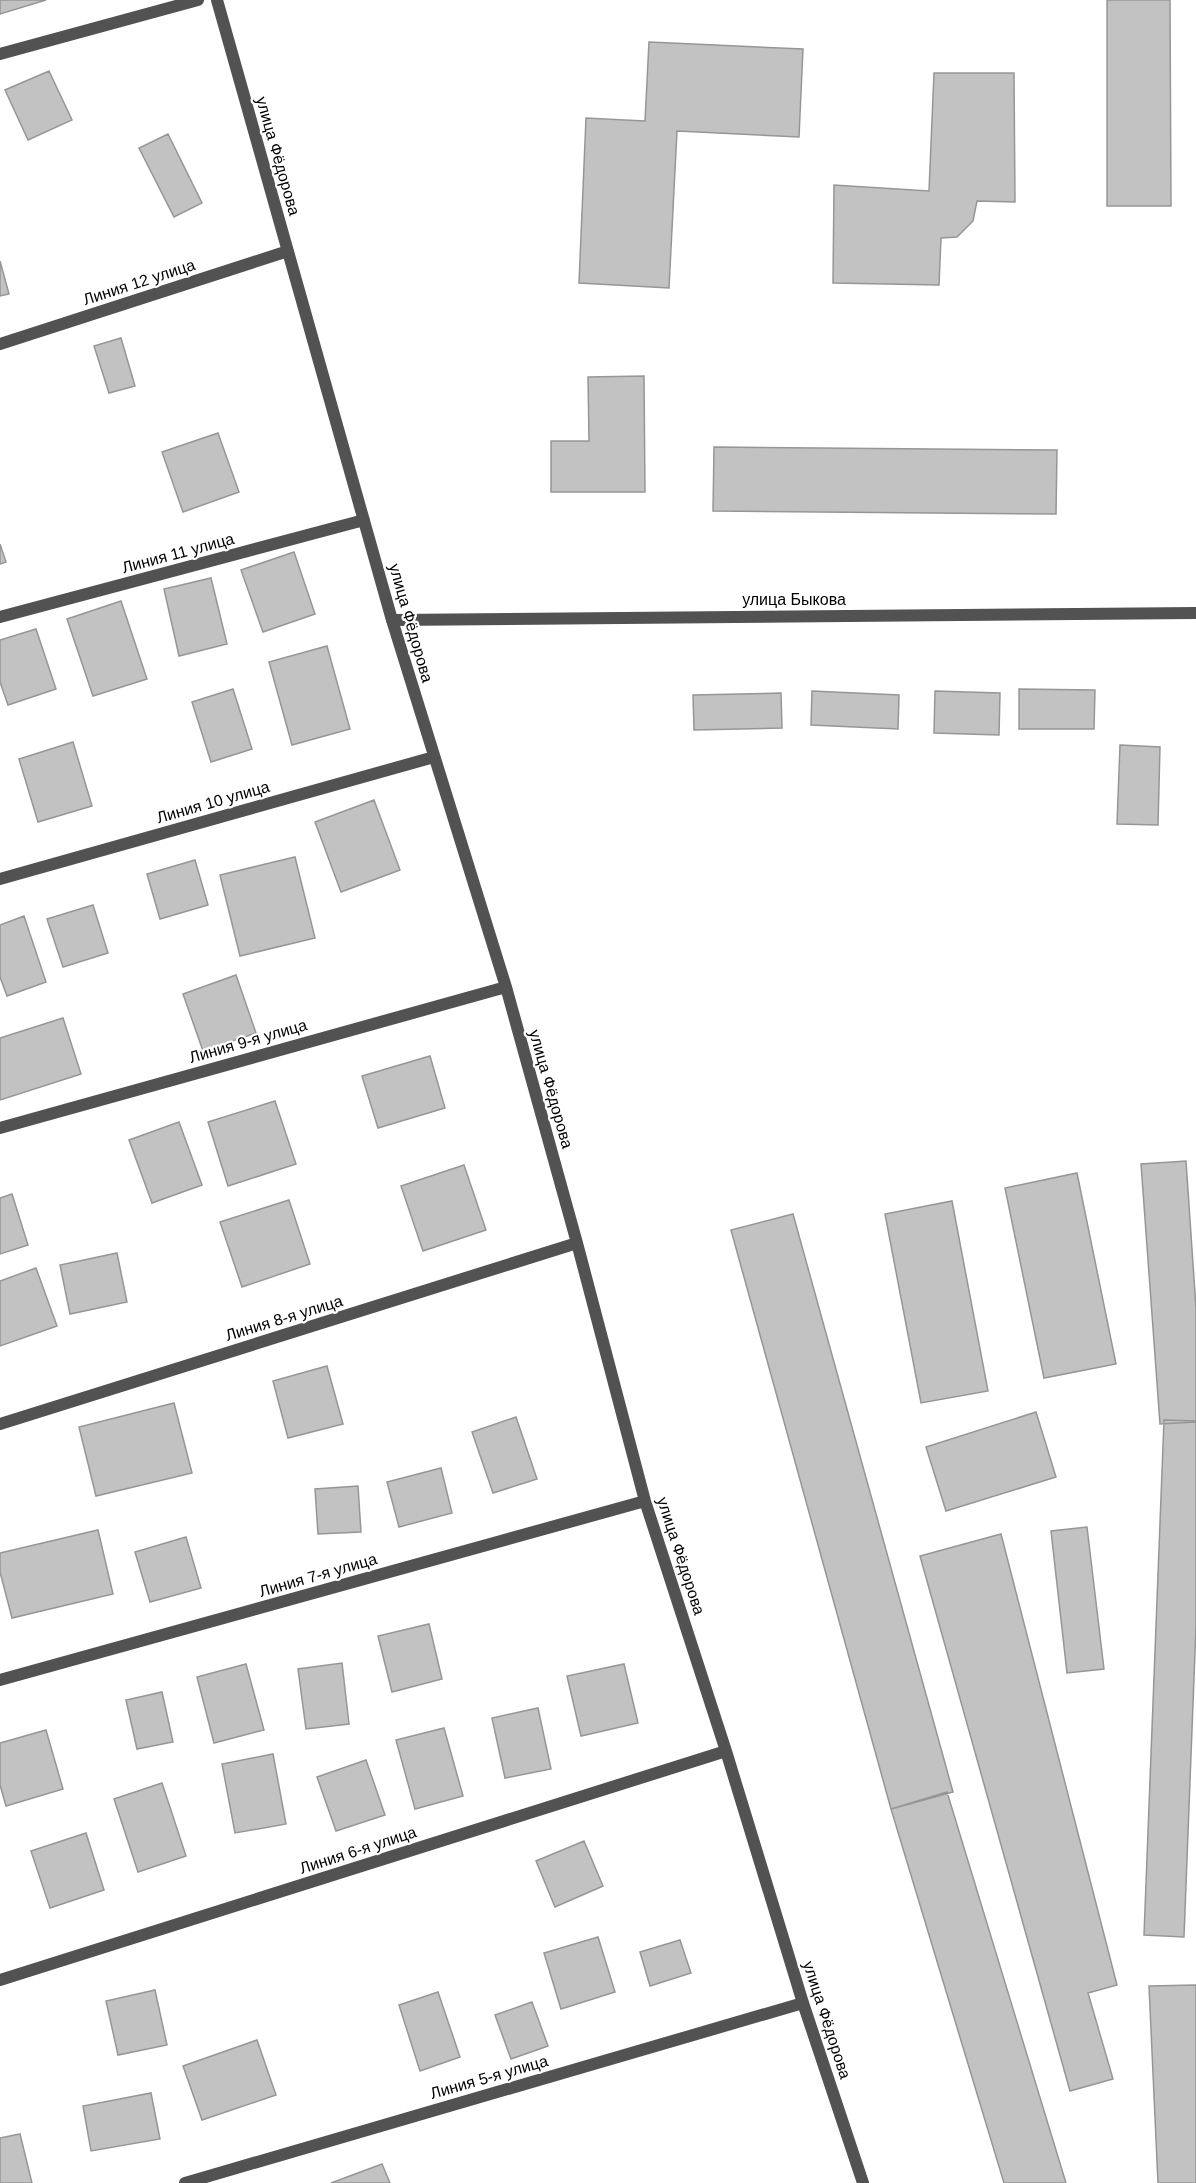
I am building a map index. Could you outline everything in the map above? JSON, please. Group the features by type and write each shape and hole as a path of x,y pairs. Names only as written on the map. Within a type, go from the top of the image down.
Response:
{"street":[{"path":"0,54 198,0"},
{"name":"улица Фёдорова","path":"217,0 392,620 506,987 645,1501 726,1751 803,2003 863,2183"},
{"name":"Линия 12 улица","path":"0,344 288,251"},
{"name":"Линия 11 улица","path":"0,617 364,520"},
{"name":"улица Быкова","path":"392,620 1196,612"},
{"name":"Линия 10 улица","path":"0,879 435,757"},
{"name":"Линия 9-я улица","path":"0,1128 506,987"},
{"name":"Линия 8-я улица","path":"0,1424 577,1243"},
{"name":"Линия 7-я улица","path":"0,1680 645,1501"},
{"name":"Линия 6-я улица","path":"0,1980 726,1751"},
{"name":"Линия 5-я улица","path":"185,2183 803,2003"}],"building":[{"path":"0,0 46,0 0,14"},
{"path":"1107,0 1170,0 1171,206 1107,206"},
{"path":"649,42 803,49 799,137 677,131 669,288 579,283 586,118 645,121"},
{"path":"49,71 72,120 28,140 5,90"},
{"path":"934,73 1014,73 1015,202 977,201 973,221 957,237 941,238 939,285 833,283 834,185 929,191"},
{"path":"168,134 202,203 174,217 139,148"},
{"path":"0,261 9,294 0,296"},
{"path":"121,338 135,386 109,393 94,346"},
{"path":"644,376 645,492 551,492 551,441 589,441 588,377"},
{"path":"218,433 239,492 183,512 162,452"},
{"path":"714,447 1057,450 1056,514 713,511"},
{"path":"0,544 6,562 0,564"},
{"path":"294,552 315,614 263,632 241,570"},
{"path":"211,578 227,644 179,656 164,589"},
{"path":"121,601 147,679 93,696 67,619"},
{"path":"36,629 56,689 8,705 0,682 0,640"},
{"path":"327,646 350,729 292,745 269,662"},
{"path":"233,689 252,749 211,762 192,702"},
{"path":"1019,689 1095,690 1094,729 1019,729"},
{"path":"812,691 899,695 898,729 811,725"},
{"path":"935,691 1000,693 999,735 934,733"},
{"path":"781,693 782,728 694,730 693,695"},
{"path":"73,742 92,806 38,822 19,759"},
{"path":"1120,745 1160,747 1158,825 1117,824"},
{"path":"374,800 400,870 341,892 315,822"},
{"path":"295,857 315,938 240,956 220,875"},
{"path":"195,860 208,905 160,919 147,874"},
{"path":"93,905 108,953 63,967 47,919"},
{"path":"24,916 46,982 7,996 0,977 0,925"},
{"path":"236,975 256,1033 203,1051 183,994"},
{"path":"63,1018 81,1074 0,1100 0,1038"},
{"path":"430,1056 445,1108 378,1128 362,1076"},
{"path":"275,1101 296,1164 228,1186 208,1122"},
{"path":"179,1122 202,1185 152,1203 129,1140"},
{"path":"1186,1161 1196,1308 1196,1422 1160,1424 1141,1164"},
{"path":"464,1165 486,1230 423,1251 401,1186"},
{"path":"1077,1173 1116,1364 1044,1378 1005,1188"},
{"path":"12,1194 28,1245 0,1254 0,1198"},
{"path":"289,1200 310,1264 242,1287 220,1222"},
{"path":"952,1201 988,1391 921,1403 885,1214"},
{"path":"793,1214 953,1792 891,1809 731,1230"},
{"path":"117,1253 127,1302 70,1314 60,1265"},
{"path":"36,1268 57,1326 0,1346 0,1281"},
{"path":"327,1366 343,1424 288,1438 273,1381"},
{"path":"174,1403 192,1473 96,1496 79,1427"},
{"path":"1036,1412 1056,1477 946,1511 926,1447"},
{"path":"516,1417 537,1479 493,1493 472,1432"},
{"path":"1164,1420 1196,1421 1196,1626 1184,1937 1144,1935"},
{"path":"441,1468 452,1513 399,1527 387,1482"},
{"path":"358,1486 361,1532 318,1534 315,1489"},
{"path":"1087,1527 1104,1669 1067,1673 1051,1531"},
{"path":"98,1530 113,1594 12,1618 0,1572 0,1553"},
{"path":"1001,1534 1117,1985 1088,1993 1113,2079 1070,2091 920,1556"},
{"path":"186,1537 201,1588 150,1602 135,1552"},
{"path":"429,1624 442,1679 392,1692 378,1636"},
{"path":"342,1663 349,1724 306,1729 298,1669"},
{"path":"246,1664 264,1730 214,1743 197,1677"},
{"path":"624,1664 638,1723 581,1736 567,1676"},
{"path":"162,1692 173,1742 137,1749 126,1700"},
{"path":"538,1708 551,1769 505,1778 492,1718"},
{"path":"444,1728 463,1796 415,1809 396,1740"},
{"path":"46,1730 63,1789 6,1806 0,1785 0,1743"},
{"path":"273,1754 286,1824 235,1833 222,1764"},
{"path":"366,1760 385,1815 336,1831 317,1777"},
{"path":"162,1783 186,1856 138,1872 114,1799"},
{"path":"947,1792 1066,2183 1004,2183 891,1809"},
{"path":"86,1833 104,1890 50,1908 31,1851"},
{"path":"584,1841 603,1886 555,1907 536,1861"},
{"path":"598,1937 615,1992 561,2009 544,1953"},
{"path":"680,1940 691,1973 650,1986 640,1952"},
{"path":"1196,1985 1196,2183 1158,2183 1149,1986"},
{"path":"155,1990 167,2045 118,2055 106,2001"},
{"path":"438,1992 460,2057 420,2071 399,2005"},
{"path":"532,2002 548,2046 511,2059 495,2015"},
{"path":"257,2040 276,2095 202,2120 183,2066"},
{"path":"151,2093 160,2139 91,2151 83,2106"},
{"path":"20,2134 32,2183 0,2183 0,2138"},
{"path":"382,2164 390,2183 331,2183"}]}
